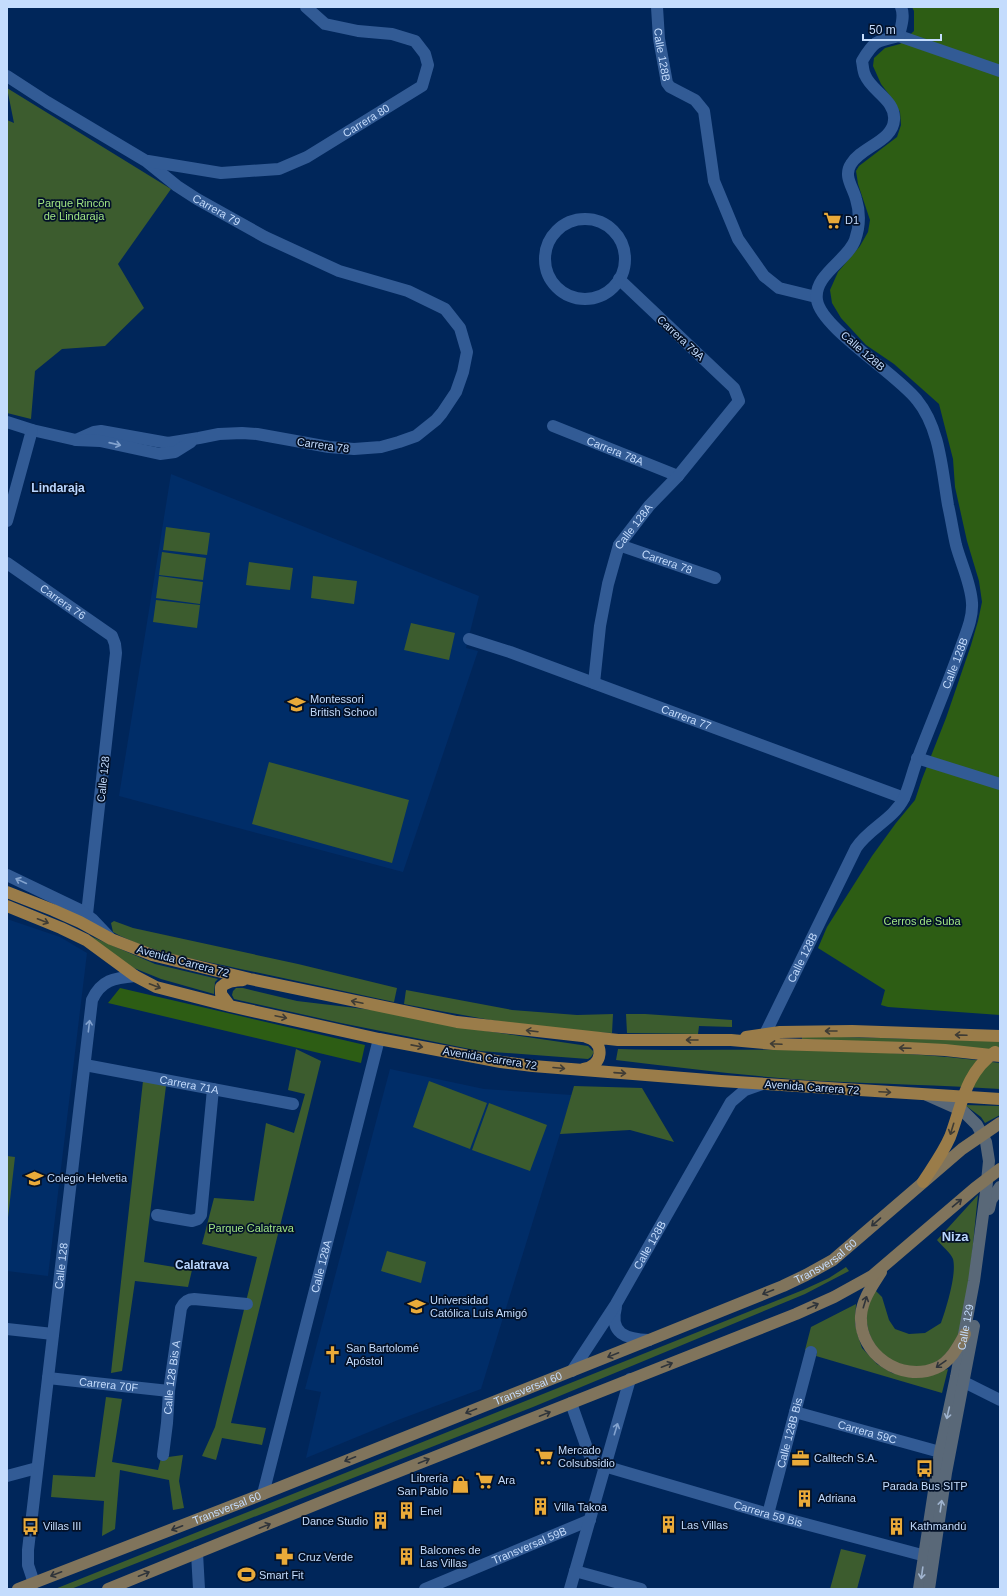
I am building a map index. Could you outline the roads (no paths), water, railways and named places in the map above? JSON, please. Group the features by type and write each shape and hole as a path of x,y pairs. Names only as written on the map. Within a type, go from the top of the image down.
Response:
{"highway":[{"name":"Avenida Carrera 72","path":"7,892 53,910 111,939 152,955 250,979 457,1022 618,1040 731,1040 774,1044 945,1050 1000,1056"},
{"name":"Avenida Carrera 72","path":"7,906 86,940 135,976 162,989 230,1006 379,1039 500,1062 582,1070 763,1084 1000,1099"},
{"path":"230,1006 221,994 221,988 229,982 250,979"},
{"name":"Avenida Carrera 72","path":"731,1040 780,1032 852,1031 1000,1036"},
{"path":"582,1070 592,1067 596,1063 600,1052 595,1041 585,1037"},
{"path":"923,1182 950,1138 960,1104 973,1075 983,1062 1000,1050"}],"main road":[{"name":"Calle 129","path":"926,1094 963,1112 970,1118 981,1131 988,1151 989,1166 965,1334 940,1452 929,1557 929,1589"},
{"name":"Transversal 60","path":"18,1589 263,1494 572,1371 783,1286 821,1268 962,1150 1000,1123"},
{"path":"108,1589 816,1305 872,1276 975,1188 1000,1169 988,1151"},
{"name":"Calle 129","path":"919,1589 929,1557 972,1341 989,1206 995,1193 1000,1187"},
{"path":"885,1266 865,1298 861,1317 865,1341 876,1356 887,1364 903,1370 916,1372 935,1369 951,1356 965,1334"}],"street":[{"name":"Carrera 80","path":"146,161 222,173 279,169 307,157 422,86 428,65 425,54 415,41 392,34 358,31 325,24 306,7"},
{"name":"Calle 128B","path":"658,7 659,39 667,83 670,87 695,100 704,111 714,180 738,239 764,276 779,288 816,297 823,314 848,339 917,398 928,415 936,436 956,544 970,587 972,602 971,619 904,798 889,818 867,835 856,848 765,1034"},
{"path":"899,36 903,20 903,11 901,7"},
{"path":"816,297 818,287 832,267 851,249 855,239 859,216 856,197 847,173 849,167 854,159 889,134 895,118 892,108 865,76 862,61 869,50 878,41 899,36 1000,71"},
{"name":"Carrera 79","path":"7,76 47,102 146,161 184,190 266,237 339,271 408,291 445,309"},
{"path":"587,219 598,221 608,226 616,234 622,244 625,256 624,268 619,279 611,290 600,296 587,299 574,297 562,292 553,282 547,270 546,258 548,245 554,233 564,225 576,220 587,219"},
{"name":"Carrera 79A","path":"619,279 734,388 739,401"},
{"name":"Carrera 78","path":"7,422 32,430 76,440 100,441 160,454 168,448 174,452 199,438 242,432 329,448 354,449 381,447 416,436 436,420 456,392 463,372 466,352 460,328 445,309"},
{"name":"Calle 128A","path":"594,683 601,619 608,584 619,545 649,506 678,476 739,401"},
{"name":"Carrera 78A","path":"553,426 678,476"},
{"path":"7,521 32,430"},
{"name":"Carrera 78","path":"619,545 715,578"},
{"name":"Carrera 76","path":"7,563 112,636 115,644"},
{"name":"Carrera 77","path":"469,639 510,652 904,798"},
{"name":"Calle 128","path":"88,914 116,653 115,644"},
{"path":"918,758 1000,784"},
{"name":"Avenida Carrera 72","path":"7,875 66,902 88,914 111,939"},
{"name":"Calle 128","path":"34,1583 27,1558 92,1000 99,987 106,982 135,976"},
{"name":"Calle 128A","path":"263,1494 379,1039"},
{"name":"Carrera 71A","path":"84,1065 293,1104"},
{"path":"721,1081 729,1088 731,1102"},
{"name":"Calle 128B","path":"572,1371 616,1304 731,1102 745,1090 763,1084"},
{"path":"157,1215 192,1221 198,1219 201,1215 213,1089"},
{"name":"Calle 128 Bis A","path":"163,1455 169,1391 181,1308 186,1301 194,1299 247,1304"},
{"name":"Calle 128B","path":"616,1304 614,1321 616,1328 630,1338 649,1340"},
{"path":"7,1329 53,1334"},
{"name":"Calle 128B Bis","path":"768,1514 811,1352"},
{"name":"Carrera 70F","path":"48,1378 169,1391"},
{"path":"570,1589 630,1379"},
{"path":"964,1382 1000,1400"},
{"path":"571,1403 589,1454 596,1462 604,1466"},
{"name":"Carrera 59C","path":"795,1412 940,1452"},
{"name":"Carrera 59 Bis","path":"604,1466 768,1514 929,1557"},
{"path":"7,1476 37,1468"},
{"name":"Transversal 59B","path":"425,1589 590,1520"},
{"path":"197,1553 199,1589"},
{"path":"575,1571 641,1589"}],"place":[{"name":"D1","path":"832,220"},
{"name":"Montessori British School","path":"297,705"},
{"name":"Colegio Helvetia","path":"34,1178"},
{"name":"Universidad Católica Luís Amigó","path":"417,1306"},
{"name":"San Bartolomé Apóstol","path":"333,1354"},
{"name":"Mercado Colsubsidio","path":"545,1456"},
{"name":"Calltech S.A.","path":"801,1458"},
{"name":"Parada Bus SITP","path":"925,1468"},
{"name":"Ara","path":"485,1480"},
{"name":"Librería San Pablo","path":"461,1484"},
{"name":"Adriana","path":"805,1498"},
{"name":"Villa Takoa","path":"541,1507"},
{"name":"Enel","path":"407,1511"},
{"name":"Dance Studio","path":"381,1521"},
{"name":"Las Villas","path":"668,1525"},
{"name":"Villas III","path":"30,1526"},
{"name":"Kathmandú","path":"897,1526"},
{"name":"Balcones de Las Villas","path":"407,1556"},
{"name":"Cruz Verde","path":"285,1557"},
{"name":"Smart Fit","path":"246,1575"}],"district":[{"name":"Lindaraja","path":"58,488"},
{"name":"Niza","path":"955,1236"},
{"name":"Calatrava","path":"202,1265"}],"park label":[{"name":"Parque Rincón de Lindaraja","path":"74,209"},
{"name":"Cerros de Suba","path":"922,921"},
{"name":"Parque Calatrava","path":"251,1228"}]}
